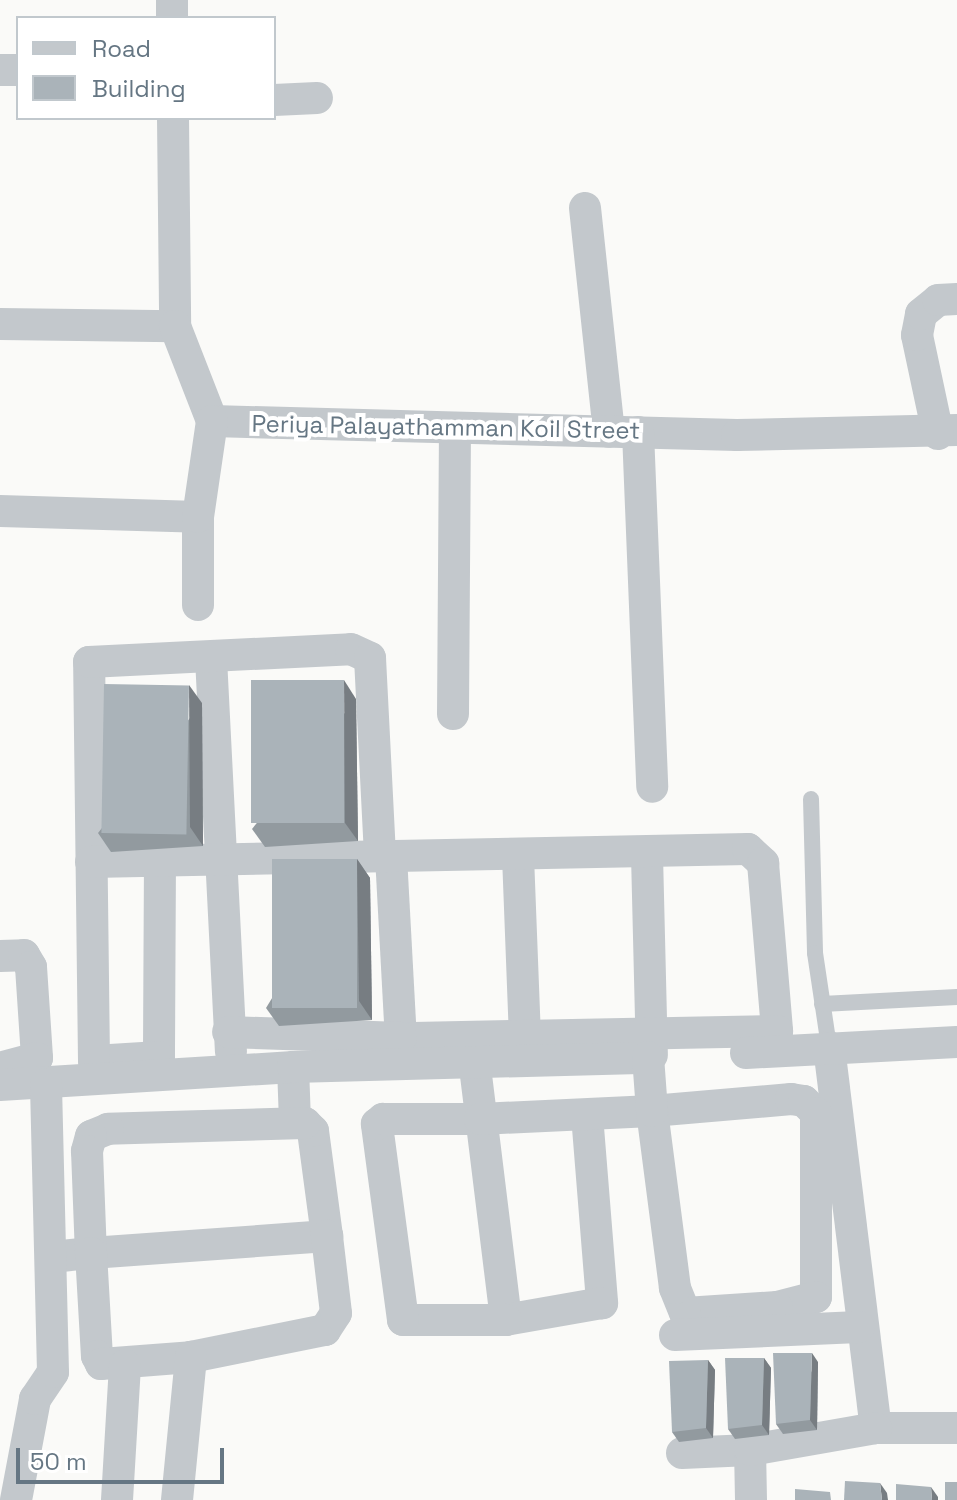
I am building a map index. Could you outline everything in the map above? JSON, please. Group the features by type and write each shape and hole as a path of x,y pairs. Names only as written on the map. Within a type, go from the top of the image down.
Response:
{"street":[{"path":"276,100 317,98"},
{"path":"173,120 175,326 212,421 198,517 198,605"},
{"path":"585,208 624,432 652,787"},
{"path":"948,432 917,335 921,314 938,300 957,299"},
{"path":"0,324 175,326"},
{"name":"Periya Palayathamman Koil Street","path":"212,421 624,432 948,432"},
{"path":"453,714 455,428"},
{"path":"0,511 198,517"},
{"path":"160,858 159,1057 94,1061 89,662 351,649 370,658 401,1038"},
{"path":"211,658 218,859 232,1070"},
{"path":"0,1085 293,1067 475,1067 650,1050 777,1031 763,863 748,849 647,855 386,855 91,862"},
{"path":"587,1115 602,1303 506,1320 408,1323 401,1316 377,1124 587,1115 652,1111 791,1099 816,1113 816,1297 685,1313 675,1288 652,1111 647,855"},
{"path":"518,856 525,1038"},
{"path":"0,956 24,955 31,967 37,1058 0,1068"},
{"path":"228,1032 401,1038 525,1038 650,1050 957,1042"},
{"path":"829,1047 859,1327 876,1428"},
{"path":"293,1067 295,1121"},
{"path":"475,1067 506,1320"},
{"path":"16,1500 35,1399 53,1372 46,1084"},
{"path":"295,1121 313,1131 327,1236 334,1324 191,1357 125,1365 101,1364 97,1356 91,1253 91,1136 108,1129 295,1121"},
{"path":"52,1257 327,1236"},
{"path":"675,1335 859,1327"},
{"path":"177,1500 191,1357"},
{"path":"117,1500 125,1365"},
{"path":"682,1453 750,1450 876,1428 957,1428"},
{"path":"750,1450 751,1500"}],"lane":[{"path":"811,799 822,1004 829,1047"},
{"path":"822,1004 957,997"}],"building":[{"path":"251,680 344,680 344,823 251,823"},
{"path":"104,684 189,685 186,834 101,833"},
{"path":"272,859 357,859 357,1008 272,1008"},
{"path":"773,1353 812,1353 810,1420 776,1424"},
{"path":"725,1358 764,1358 762,1425 728,1429"},
{"path":"708,1360 706,1428 672,1432 669,1361"},
{"path":"845,1481 880,1483 882,1500 844,1500"},
{"path":"945,1482 957,1482 957,1500 945,1500"},
{"path":"896,1484 931,1487 932,1500 896,1500"},
{"path":"795,1489 830,1492 831,1500 795,1500"}]}
